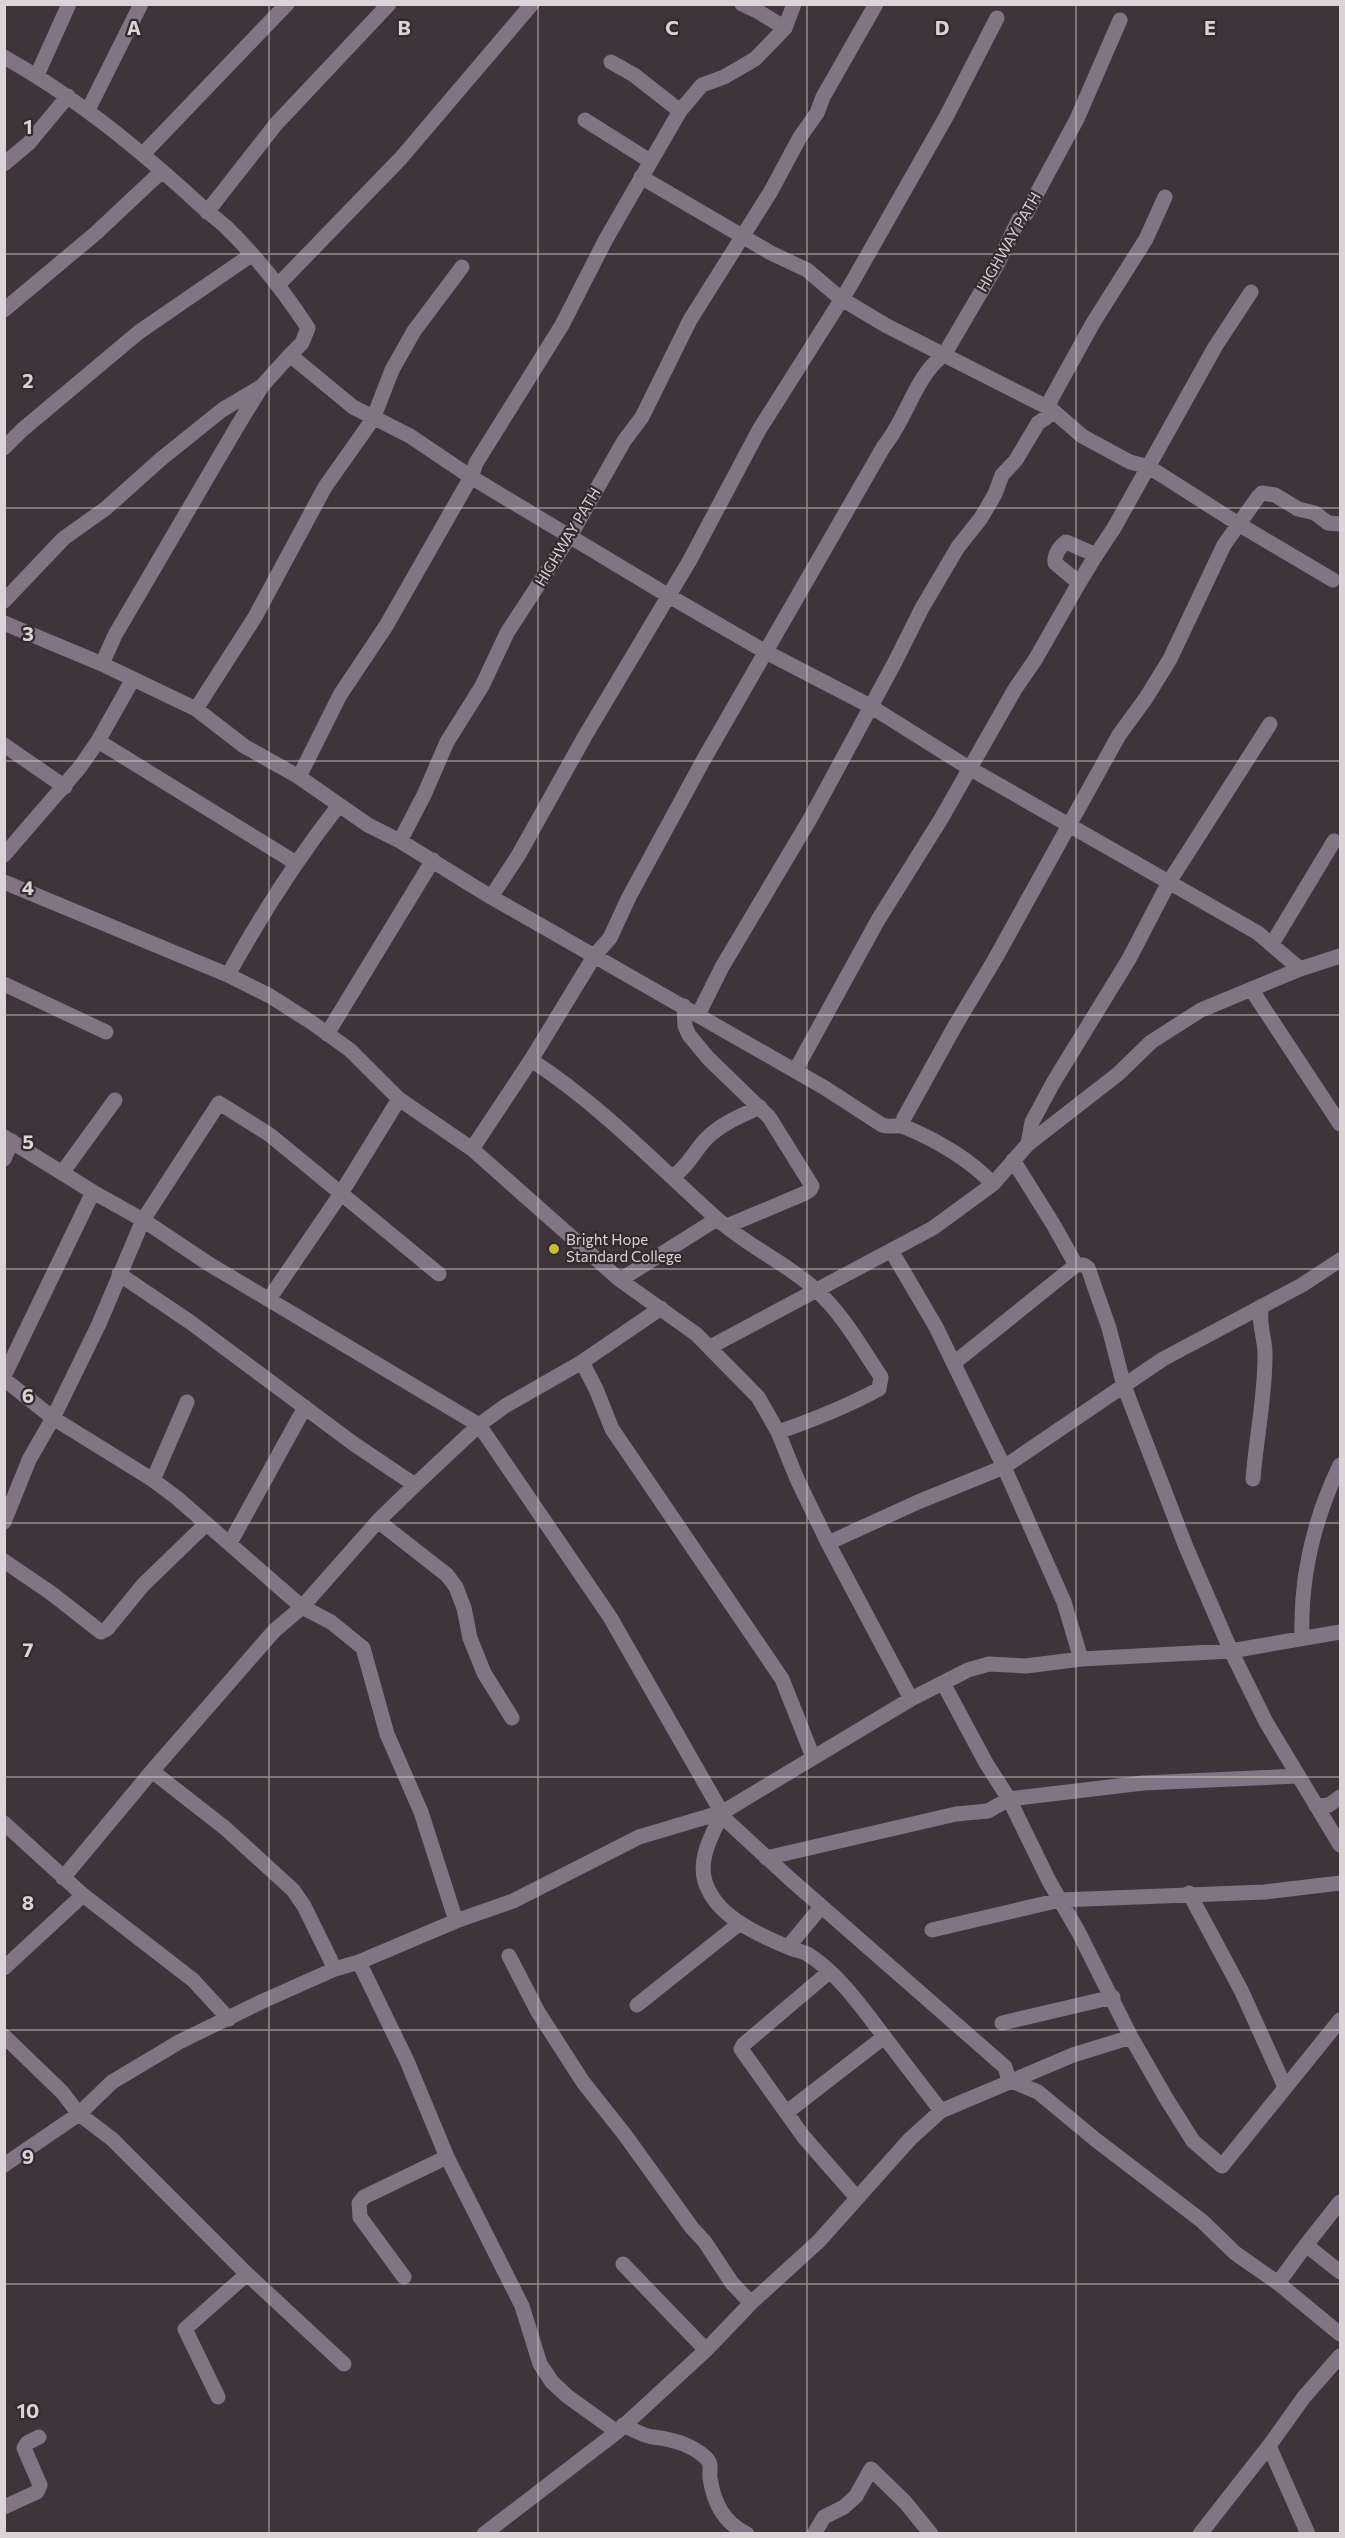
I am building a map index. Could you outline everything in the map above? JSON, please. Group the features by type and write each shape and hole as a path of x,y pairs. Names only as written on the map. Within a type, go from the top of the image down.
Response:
{"street":[{"path":"37,75 69,4"},
{"path":"88,110 141,4"},
{"path":"143,154 287,4"},
{"path":"207,212 276,124 389,4"},
{"path":"279,284 401,158 532,4"},
{"path":"742,4 785,28"},
{"path":"300,777 340,695 386,626 471,477 476,463 562,325 606,239 680,111 702,85 724,77 755,59 785,28 794,4"},
{"name":"HIGHWAY PATH","path":"400,841 424,795 447,742 482,686 507,633 570,536 624,441 642,417 690,320 817,113 828,87 876,4"},
{"path":"491,897 518,856 596,717 669,596 759,430 840,298 850,286 946,117 997,18"},
{"name":"HIGHWAY PATH","path":"472,1149 531,1060 595,955 610,938 629,897 704,759 884,446 894,435 932,363 944,355 998,263 1019,219 1026,214 1077,119 1120,20"},
{"path":"4,57 37,75 88,110 143,154 224,226 279,284 308,328 302,343 262,386 115,635 102,664"},
{"path":"611,62 634,75 680,111"},
{"path":"4,164 29,143 68,96"},
{"path":"585,120 650,160"},
{"path":"4,310 96,233 162,171"},
{"path":"641,177 743,237 813,274 823,286 840,298 1050,409 1082,436 1130,462 1149,467 1243,520 1333,580"},
{"path":"698,1015 722,967 810,819 922,608 958,547 981,518 995,494 1002,475 1016,460 1038,423 1047,417 1051,399 1093,323 1146,239 1165,197"},
{"path":"4,448 22,430 139,332 251,255"},
{"path":"196,709 255,617 325,488 373,419 392,370 414,331 462,267"},
{"path":"795,1071 878,920 941,819 969,768 1149,467 1215,347 1251,292"},
{"path":"290,355 352,407 373,419 383,420 471,477 669,596 766,652 870,706 969,768 1258,933 1300,969"},
{"path":"4,602 64,538 105,509 161,459 222,410 262,386"},
{"path":"902,1126 904,1118 955,1026 995,959 1119,735 1146,698 1170,658 1224,545 1258,497 1267,493 1275,495 1298,508 1315,513 1329,523 1341,524"},
{"path":"1214,497 1243,520"},
{"path":"1079,583 1055,563 1054,559 1061,546 1066,542 1096,555"},
{"path":"4,623 102,664 133,680 152,686 196,709 244,746 300,777 368,825 400,841 491,897 843,1098 882,1125 902,1126 960,1157 981,1171 993,1184"},
{"path":"4,855 26,827 65,787 98,741 133,680"},
{"path":"1028,1144 1032,1122 1037,1112 1129,959 1169,882 1270,724"},
{"path":"98,741 296,863"},
{"path":"4,745 65,787"},
{"path":"228,975 252,931 296,863 339,805"},
{"path":"1272,944 1334,841"},
{"path":"327,1034 432,860"},
{"path":"4,882 228,975 270,996 350,1050 399,1099 472,1149 620,1280 661,1308 710,1347 758,1397 778,1432 797,1479 828,1543 910,1699"},
{"path":"710,1347 815,1289 892,1252 933,1228 993,1184 1028,1144 1118,1074 1151,1042 1201,1010 1300,969 1341,956"},
{"path":"4,984 106,1032"},
{"path":"1251,989 1341,1124"},
{"path":"620,1280 722,1222 803,1194 812,1186 778,1130 760,1107 746,1096 695,1043 685,1026 684,1006"},
{"path":"531,1060 569,1086 678,1173 689,1191 722,1222 815,1289 848,1326 881,1377 879,1389 821,1417 778,1432"},
{"path":"269,1299 340,1195 399,1099"},
{"path":"62,1173 115,1100"},
{"path":"4,1522 29,1460 54,1418 99,1324 143,1220 219,1103 270,1135 340,1195 439,1274"},
{"path":"678,1173 715,1130 760,1107"},
{"path":"4,1159 8,1139 143,1220 209,1264 479,1425 610,1617 732,1827 1005,2067 1009,2080"},
{"path":"1013,1160 1076,1265"},
{"path":"93,1192 4,1377 54,1418 153,1480 302,1606 330,1622 363,1648 387,1734 421,1812 456,1921"},
{"path":"892,1252 921,1300 954,1363 1004,1467 1064,1602 1082,1659"},
{"path":"828,1543 918,1502 1004,1467 1163,1359 1258,1311 1341,1260"},
{"path":"954,1363 1076,1265 1084,1264 1090,1274 1109,1328 1124,1386 1186,1547 1231,1651 1266,1722 1298,1776 1327,1806 1341,1845"},
{"path":"119,1274 190,1322 354,1444 415,1485"},
{"path":"63,1878 152,1771 274,1631 302,1606 378,1521 415,1485 479,1425 505,1406 582,1362 661,1308"},
{"path":"1253,1479 1265,1357 1264,1334 1258,1311"},
{"path":"582,1362 612,1429 782,1679 813,1757"},
{"path":"153,1480 187,1402"},
{"path":"230,1543 305,1407"},
{"path":"1302,1638 1301,1608 1315,1525 1341,1465"},
{"path":"378,1521 447,1575 456,1587 464,1608 470,1638 484,1672 512,1718"},
{"path":"4,1562 51,1593 101,1632 107,1629 143,1585 207,1524"},
{"path":"4,2165 79,2114 112,2082 179,2042 335,1969 359,1962 456,1921 513,1901 639,1837 723,1812 910,1699 968,1670 989,1664 1026,1666 1082,1659 1231,1651 1341,1632"},
{"path":"943,1683 986,1763 1009,1799 1131,2037 1193,2141 1222,2166 1341,2020"},
{"path":"152,1771 225,1828 293,1890 304,1906 335,1969"},
{"path":"766,1858 956,1814 988,1810 1009,1799 1143,1784 1298,1776"},
{"path":"723,1812 708,1844 702,1875 708,1892 721,1908 740,1923 788,1947 808,1954 829,1972 846,1989 941,2111"},
{"path":"4,1823 82,1895 193,1980 229,2019"},
{"path":"932,1930 1060,1900 1189,1893 1265,1892 1341,1883"},
{"path":"1189,1893 1240,1990 1285,2087"},
{"path":"4,1968 82,1895"},
{"path":"788,1947 821,1907"},
{"path":"637,2005 740,1923"},
{"path":"509,1956 538,2012 584,2082 692,2228 705,2242 732,2283 751,2303"},
{"path":"359,1962 394,2033 447,2157 522,2306 540,2364 552,2382 567,2396 620,2428 654,2437 674,2439 704,2456 711,2469 713,2495 724,2517 732,2526 747,2534"},
{"path":"829,1972 741,2049 803,2136 857,2198"},
{"path":"1002,2023 1113,1998"},
{"path":"4,2036 56,2086 79,2114 112,2139 247,2274 344,2364"},
{"path":"786,2112 884,2037"},
{"path":"484,2534 620,2428 706,2350 751,2303 819,2241 910,2139 941,2111 1009,2080 1073,2055 1131,2037"},
{"path":"1009,2080 1038,2092 1096,2140 1202,2221 1235,2253 1278,2283 1341,2334"},
{"path":"404,2277 360,2217 360,2203 364,2197 447,2157"},
{"path":"1278,2283 1341,2202"},
{"path":"1306,2245 1341,2272"},
{"path":"623,2264 706,2350"},
{"path":"218,2397 185,2329 247,2274"},
{"path":"1200,2534 1304,2397 1341,2356"},
{"path":"4,2507 37,2492 40,2485 24,2448 27,2443 39,2437"},
{"path":"1269,2446 1308,2534"},
{"path":"814,2534 824,2517 844,2507 856,2496 871,2469 905,2502 931,2534"}],"place":[{"name":"Bright Hope Standard College","path":"554,1249"}]}
